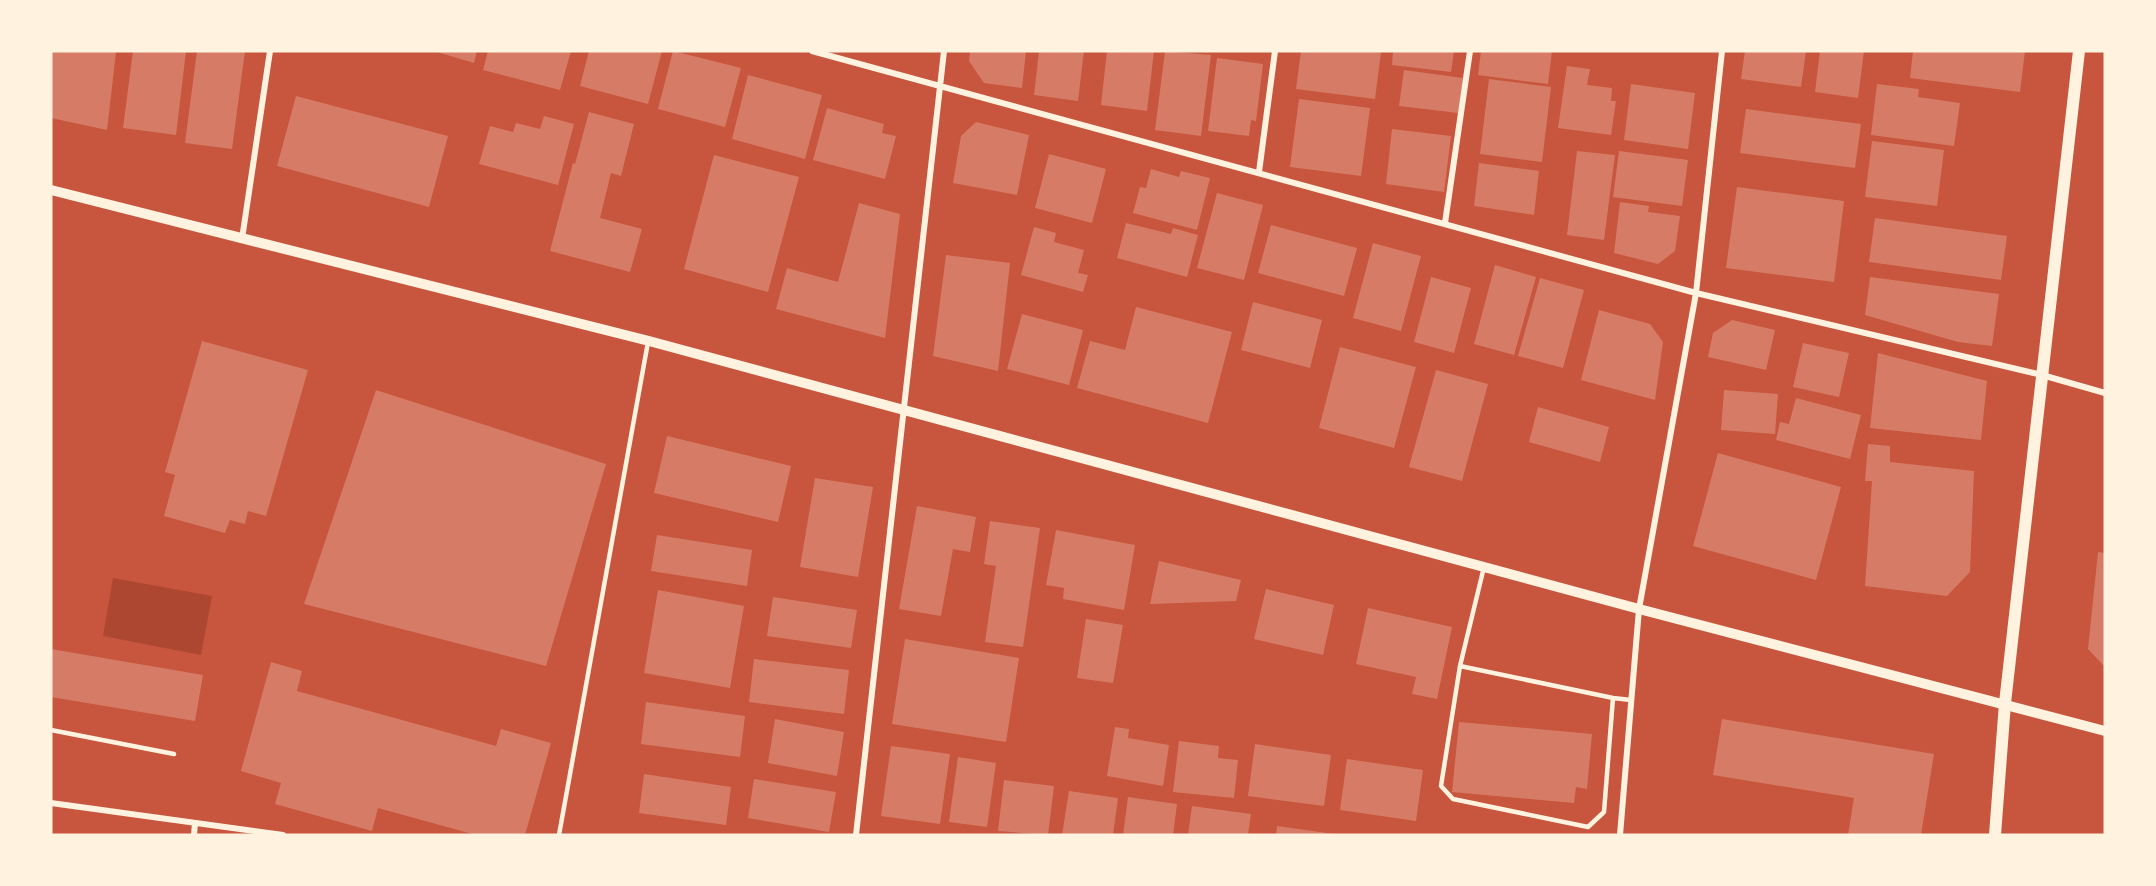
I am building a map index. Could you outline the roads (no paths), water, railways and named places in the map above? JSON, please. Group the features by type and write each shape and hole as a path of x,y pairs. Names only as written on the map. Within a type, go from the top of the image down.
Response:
{"main road":[{"path":"1995,835 2005,703 2079,51"}],"street":[{"path":"242,240 270,51"},
{"path":"812,51 1696,293 2042,375 2105,393"},
{"path":"856,835 944,51"},
{"path":"1258,172 1275,51"},
{"path":"1445,223 1470,51"},
{"path":"1620,835 1639,609 1696,293 1722,51"},
{"path":"51,190 648,341 1639,609 2105,731"},
{"path":"51,803 283,835"},
{"path":"194,835 195,823"}],"lane":[{"path":"559,835 648,341"},
{"path":"1484,567 1460,666 1441,786 1453,799 1588,827 1604,812 1613,698"},
{"path":"1460,666 1631,700"},
{"path":"51,730 174,754"}]}
